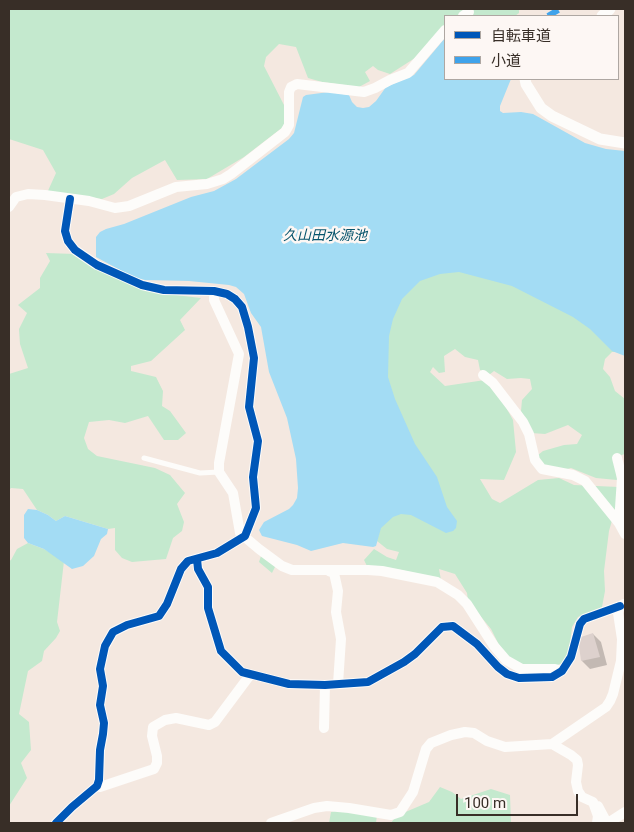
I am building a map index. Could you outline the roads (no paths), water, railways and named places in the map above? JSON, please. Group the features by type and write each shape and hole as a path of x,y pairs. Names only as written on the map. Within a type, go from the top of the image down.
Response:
{"street":[{"path":"9,207 13,195 28,194 89,201 115,208 129,206 176,187 207,184 223,179 285,132 289,125 289,92 291,88 298,84 364,92 375,88 408,73 444,31"},
{"path":"525,80 541,108 552,116 600,139 625,143"},
{"path":"56,823 97,786 99,780 100,750 104,734 104,722 100,706 103,686 100,669 105,646 113,632 127,625 159,616 167,604 181,569 188,561 217,553 246,536 256,508 253,477 258,441 249,407 254,358 242,307 227,294 214,291 164,290 142,285 98,265 75,250 68,241 65,231 70,199"},
{"path":"214,291 214,300 239,354 219,463 219,472 233,493 240,533 246,536 258,549 282,566 292,570 382,571 437,582 458,595 467,604 494,646 506,660 522,669 555,669 562,671"},
{"path":"483,375 493,383 523,422 529,434 535,460 542,469 572,475 585,481 619,523 625,534"},
{"path":"617,458 622,478 619,523"},
{"path":"197,559 198,569 208,587 208,608 221,651 242,672 289,684 325,685 368,682 378,678 415,654 442,627 453,626 477,644 507,674 518,678 552,677 562,671 571,657 580,624 584,619 622,605"},
{"path":"329,570 334,573 338,591 336,612 341,639 338,684"},
{"path":"271,823 314,808 327,806 391,814 400,812 413,792 426,749 431,743 451,735 465,732 474,733 487,741 505,747 552,744 606,707 614,694 624,641 618,618 622,605"},
{"path":"97,786 100,787 154,769 157,763 157,756 152,736 154,727 165,720 176,718 210,725 215,722 250,675"},
{"path":"324,728 325,685"},
{"path":"552,744 577,760 576,782 578,791 582,797 599,807 608,823 625,812"},
{"path":"593,802 598,816 597,823"}],"lane":[{"path":"144,458 200,473 219,472"}],"water":[{"name":"久山田水源池","path":"444,39 444,80 511,80 500,106 500,111 503,113 521,112 533,114 585,143 606,149 625,151 625,356 612,351 590,329 573,317 512,286 459,272 440,274 420,281 402,299 393,319 389,336 388,377 395,399 415,444 437,477 447,507 457,521 456,528 446,533 411,515 401,514 393,517 381,528 376,546 343,543 311,551 297,545 262,536 259,530 264,522 293,505 297,498 298,488 296,459 287,418 269,372 261,327 251,313 244,294 236,287 229,285 189,281 145,280 133,277 96,257 96,237 106,229 124,224 191,197 214,191 236,179 289,139 294,133 303,97 306,95 329,92 349,95 357,107 369,107 386,87 414,75"},
{"path":"28,509 37,510 56,521 65,516 108,529 107,534 101,539 94,556 83,566 72,569 44,549 28,543 24,538 24,515"}]}
